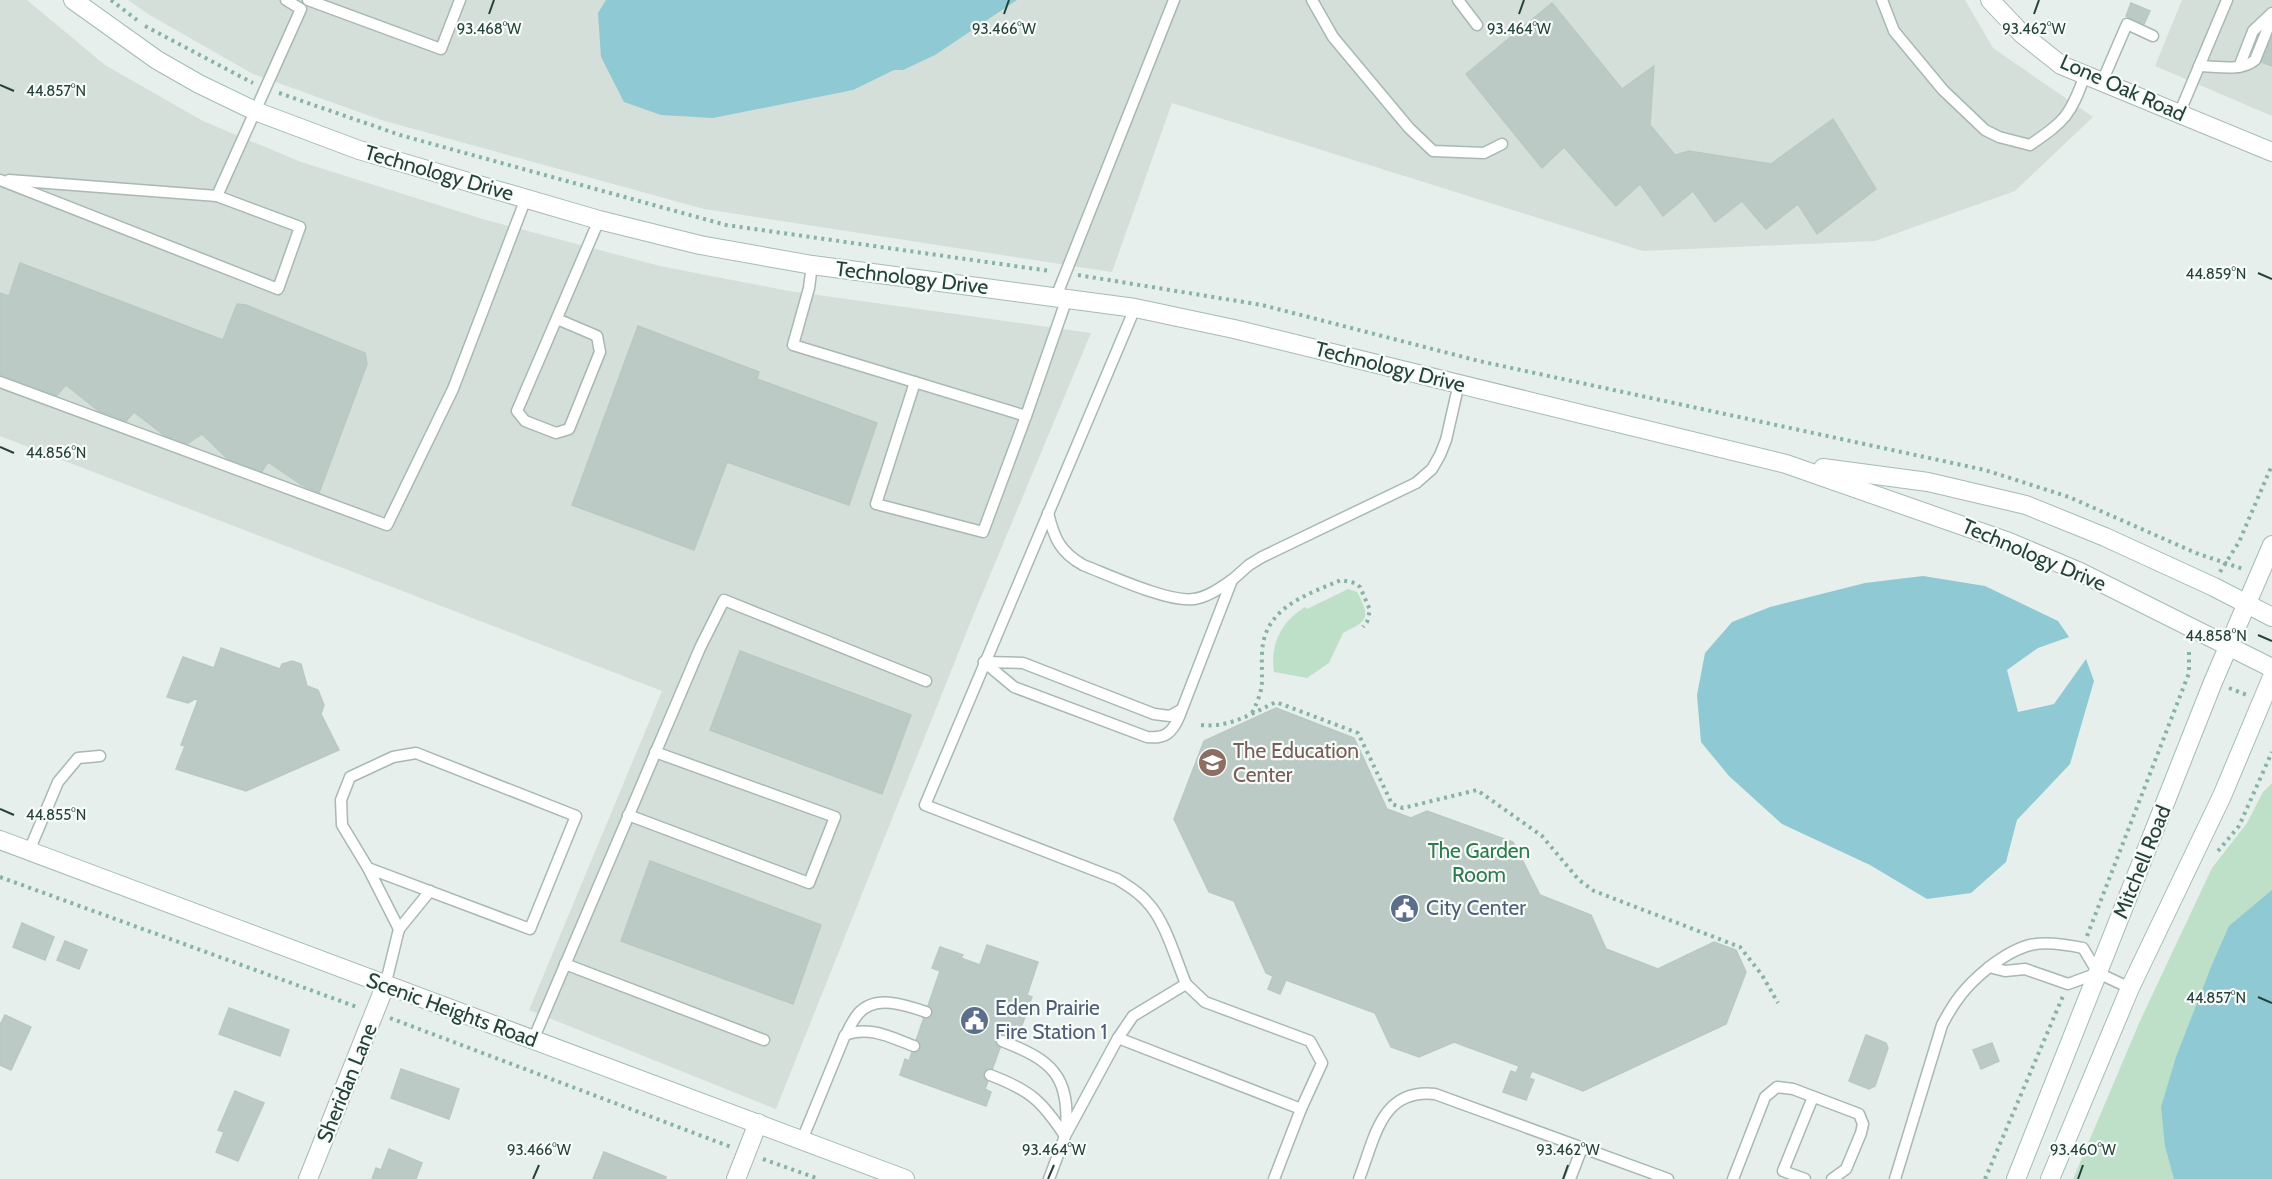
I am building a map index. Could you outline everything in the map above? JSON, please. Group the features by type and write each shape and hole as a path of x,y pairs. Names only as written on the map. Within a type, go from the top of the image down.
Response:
{"street":[{"name":"Technology Drive","path":"73,0 157,60 199,84 255,111 359,150 600,220 700,245 812,265 1061,297 1135,309 1234,329 1786,464 2009,542 2080,572 2272,668"},
{"name":"Lone Oak Road","path":"1989,0 2022,34 2061,65 2272,152"},
{"name":"Technology Drive","path":"1786,464 1928,482 2026,506 2104,537 2214,587 2272,618"},
{"name":"Mitchell Road","path":"2016,1179 2229,646 2272,545"},
{"name":"Mitchell Road","path":"2050,1179 2130,988 2218,804 2272,677"},
{"name":"Scenic Heights Road","path":"1,844 29,851 905,1179"},
{"name":"Sheridan Lane","path":"308,1179 385,986"},
{"path":"736,1179 758,1123"}],"lane":[{"path":"286,0 305,3 441,49 460,0"},
{"path":"915,382 876,504 983,532 1026,416 1061,297 1174,0"},
{"path":"1312,0 1333,37 1409,128 1433,151 1484,153 1502,144"},
{"path":"1458,0 1477,26"},
{"path":"1882,0 1894,32 1943,90 1985,130 1999,137 2030,145 2059,125 2094,78 2127,24 2152,36"},
{"path":"2179,114 2227,0"},
{"path":"217,196 305,3"},
{"path":"2239,67 2253,31 2272,13"},
{"path":"2199,66 2239,67 2250,64 2255,60 2272,18"},
{"path":"0,180 217,196 300,227 278,289 0,180"},
{"path":"0,382 387,525 453,389 526,198"},
{"path":"557,320 597,336 600,352 569,429 556,433 525,421 517,411 600,220"},
{"path":"812,265 793,345 1026,416"},
{"path":"1135,309 925,805 1116,879 1134,890 1149,903 1159,920 1186,984 1205,1002 1310,1041 1322,1063 1301,1109 1274,1179"},
{"path":"1048,513 1059,545 1069,557 1083,566 1175,599 1207,596 1262,556 1416,483 1432,470 1446,440 1459,384"},
{"path":"984,662 1014,687 1147,737 1160,738 1168,735 1181,710 1232,580"},
{"path":"532,1040 700,648 724,600 926,681"},
{"path":"984,662 1023,663 1154,714 1170,716 1181,710"},
{"path":"628,815 809,884 835,817 655,752"},
{"path":"368,868 530,929 576,816 416,753 393,757 350,777 341,800 342,825 368,868 399,929"},
{"path":"29,851 58,782 78,758 100,756"},
{"path":"385,986 399,929 430,891"},
{"path":"1895,1179 1942,1025 1954,1002 1969,983 2007,953 2022,946 2044,943 2082,948 2098,973 2130,988"},
{"path":"565,964 764,1040"},
{"path":"1989,968 2005,971 2025,969 2068,984 2098,973"},
{"path":"1050,1179 1065,1136 1118,1038 1133,1016 1186,984"},
{"path":"802,1140 845,1035 859,1012 875,1003 902,1003 926,1012"},
{"path":"845,1035 857,1030 877,1032 914,1046"},
{"path":"1118,1038 1301,1109"},
{"path":"1002,1041 1029,1051 1047,1063 1063,1084 1068,1108 1065,1136"},
{"path":"990,1075 1030,1093 1049,1112 1065,1136"},
{"path":"1733,1179 1765,1097 1777,1087 1793,1089 1859,1114 1863,1124 1861,1134 1846,1169 1832,1179"},
{"path":"1359,1179 1382,1119 1404,1096 1419,1092 1435,1094 1668,1179"},
{"path":"1805,1179 1783,1171 1813,1096"},
{"path":"1570,1179 1582,1148"}],"path":[{"path":"2214,587 2225,562 2239,542 2272,465"},
{"path":"1252,713 1262,693 1264,638 1272,622 1286,606 1341,580 1348,580 1360,587 1370,610 1363,627"},
{"path":"2082,948 2189,673 2189,638 2194,628"},
{"path":"1201,725 1216,726 1236,721 1276,702 1358,733 1392,804 1403,808 1477,790 1542,836 1579,880 1594,891 1740,947 1762,975 1778,1003"},
{"path":"2213,857 2239,826 2272,752"},
{"path":"0,877 375,1013 819,1179"},
{"path":"1985,1179 2068,984"}],"shaded area":[{"path":"0,0 27,0 105,65 203,121 301,162 486,220 660,266 789,291 1091,333 973,616 776,1109 529,1010 662,691 0,436"},
{"path":"128,0 1965,0 1993,48 2093,117 2015,191 1875,241 1643,251 1172,103 1112,272 704,209 381,120 253,74 148,14"},
{"path":"2182,0 2272,0 2272,116 2155,66"}],"green space":[{"path":"1348,589 1357,592 1364,608 1365,618 1358,625 1343,633 1329,663 1307,678 1274,672 1276,643 1289,620 1305,607 1307,609"},
{"path":"2272,783 2272,1179 2073,1179 2140,1021 2212,868 2247,823 2263,792"}],"water":[{"path":"606,0 1017,0 935,55 903,70 894,70 853,90 713,118 661,115 624,102 601,57 598,13"},
{"path":"1923,576 1985,586 2058,621 2069,637 2038,648 2007,670 2018,712 2054,704 2086,659 2094,681 2070,764 2017,820 2006,862 1971,893 1927,899 1870,865 1782,824 1729,776 1701,742 1697,695 1705,653 1732,622 1770,607 1865,583"},
{"path":"2272,890 2272,1179 2174,1179 2165,1146 2161,1107 2176,1057 2229,926"}],"building":[{"path":"1552,3 1622,89 1654,66 1650,125 1675,155 1689,151 1771,164 1833,119 1876,189 1817,234 1798,204 1766,229 1742,201 1715,222 1693,191 1663,216 1640,184 1616,206 1564,147 1542,168 1466,74"},
{"path":"2131,3 2150,11 2144,24 2126,16"},
{"path":"2272,35 2272,66 2261,62"},
{"path":"20,263 223,340 237,304 246,305 365,353 367,364 319,493 302,485 268,462 261,473 232,463 202,434 181,448 134,412 126,421 99,411 66,385 56,396 0,375 0,293 9,296"},
{"path":"638,326 759,372 757,379 877,423 849,505 727,462 694,550 572,505"},
{"path":"221,648 280,669 282,664 292,661 301,664 307,686 318,690 324,705 321,714 339,750 246,791 176,769 185,746 181,745 198,700 195,699 188,703 167,697 183,657 214,668"},
{"path":"740,651 911,715 882,794 710,730"},
{"name":"City Center","path":"1276,708 1354,738 1387,809 1411,818 1427,811 1513,842 1540,895 1591,915 1606,949 1658,969 1714,942 1736,950 1746,972 1726,1024 1583,1091 1532,1071 1529,1078 1534,1080 1526,1100 1503,1092 1511,1071 1516,1073 1519,1066 1454,1042 1419,1057 1391,1047 1375,1013 1286,980 1280,994 1268,989 1273,976 1266,973 1234,901 1209,892 1174,819 1204,741"},
{"path":"650,861 821,925 793,1004 621,941"},
{"path":"22,923 54,937 45,960 13,947"},
{"path":"65,941 87,950 79,969 57,960"},
{"name":"Eden Prairie Fire Station 1","path":"987,945 1038,962 1027,995 1032,997 1020,1031 1008,1026 985,1089 991,1092 986,1106 900,1075 905,1059 909,1061 940,971 932,968 940,947 963,955 961,958 980,965"},
{"path":"229,1008 289,1030 280,1056 219,1034"},
{"path":"5,1015 31,1027 11,1070 0,1065 0,1025"},
{"path":"1866,1035 1886,1043 1888,1048 1875,1086 1869,1089 1849,1081"},
{"path":"1992,1043 1999,1061 1981,1069 1973,1050"},
{"path":"401,1069 459,1089 449,1119 391,1098"},
{"path":"235,1091 264,1103 238,1161 216,1152 224,1132 218,1130"},
{"path":"389,1149 422,1163 416,1179 372,1179 376,1168 381,1170"},
{"path":"604,1152 666,1177 665,1179 593,1179"}],"place":[{"name":"The Education Center","path":"1212,763"},
{"name":"City Center","path":"1405,908"},
{"name":"Eden Prairie Fire Station 1","path":"974,1020"}],"park label":[{"name":"The Garden Room","path":"1479,863"}]}
